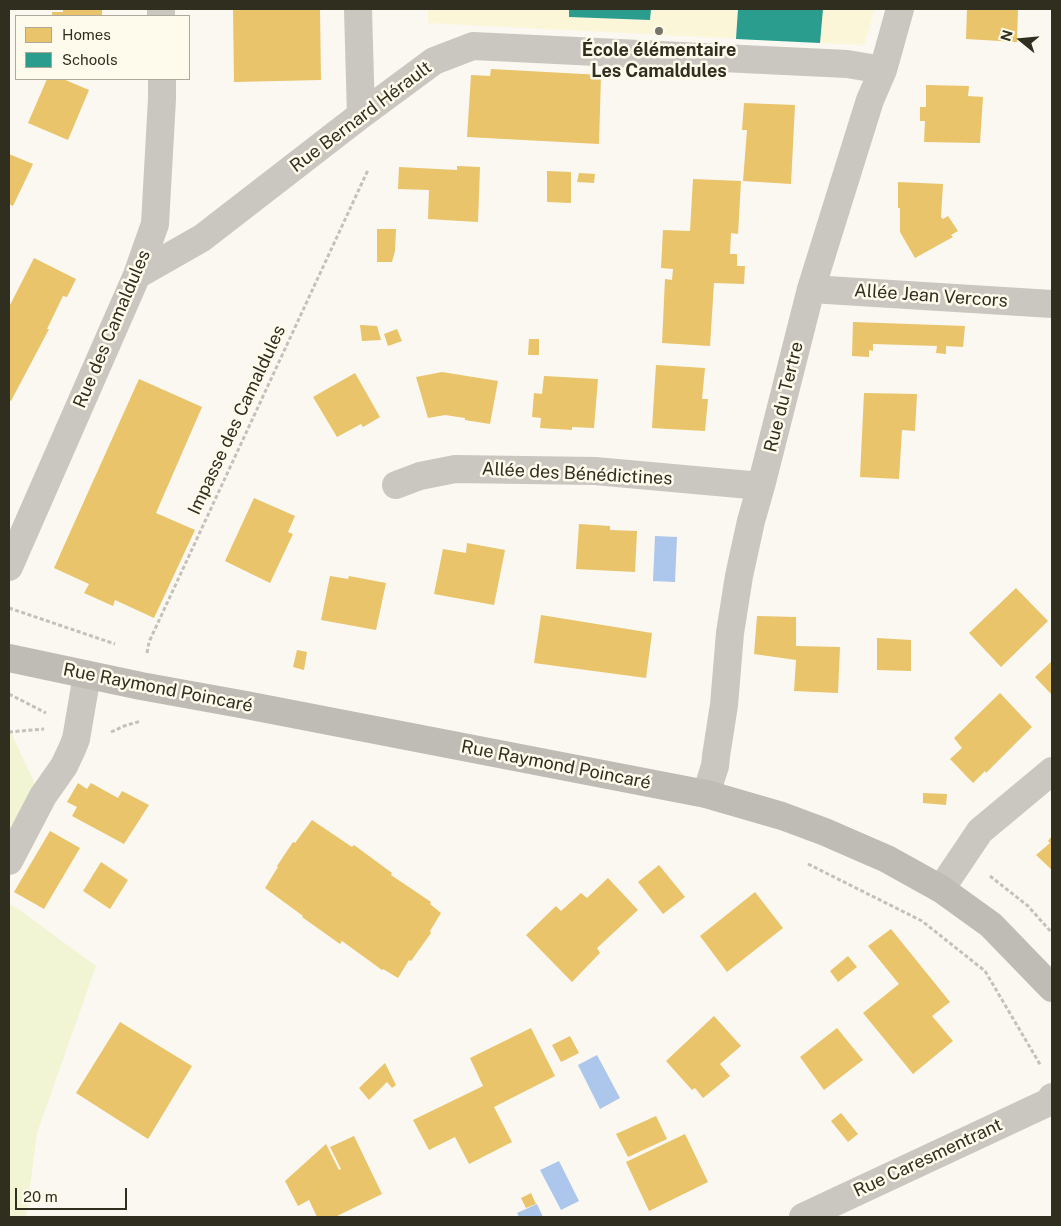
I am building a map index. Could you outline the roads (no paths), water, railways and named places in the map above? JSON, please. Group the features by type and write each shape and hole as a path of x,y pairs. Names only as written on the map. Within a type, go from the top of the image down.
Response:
{"main road":[{"name":"Rue Raymond Poincaré","path":"9,658 142,686 706,794 782,816 887,859 940,889 991,925 1052,988"}],"street":[{"path":"358,9 361,115"},
{"name":"Rue du Tertre","path":"706,794 715,766 724,705 730,633 750,521 761,486 811,288 870,100 883,70 900,9"},
{"name":"Rue Bernard Hérault","path":"137,275 202,238 434,61 473,46 847,64 883,70"},
{"name":"Rue des Camaldules","path":"9,567 137,275 155,224 162,80"},
{"name":"Allée Jean Vercors","path":"811,288 1052,304"},
{"name":"Allée des Bénédictines","path":"396,485 420,476 455,469 595,471 761,486"},
{"path":"9,861 43,796 64,766 76,739 87,675"},
{"path":"940,889 980,831 1052,771"},
{"name":"Rue Caresmentrant","path":"803,1217 1049,1102 1049,1085"}],"water":[{"path":"655,536 677,537 675,582 653,581"},
{"path":"597,1055 620,1098 600,1109 578,1065"},
{"path":"559,1161 579,1201 561,1210 540,1170"},
{"path":"537,1204 543,1217 519,1217 517,1213"}],"place":[{"name":"École élémentaire Les Camaldules","path":"659,31"}]}
